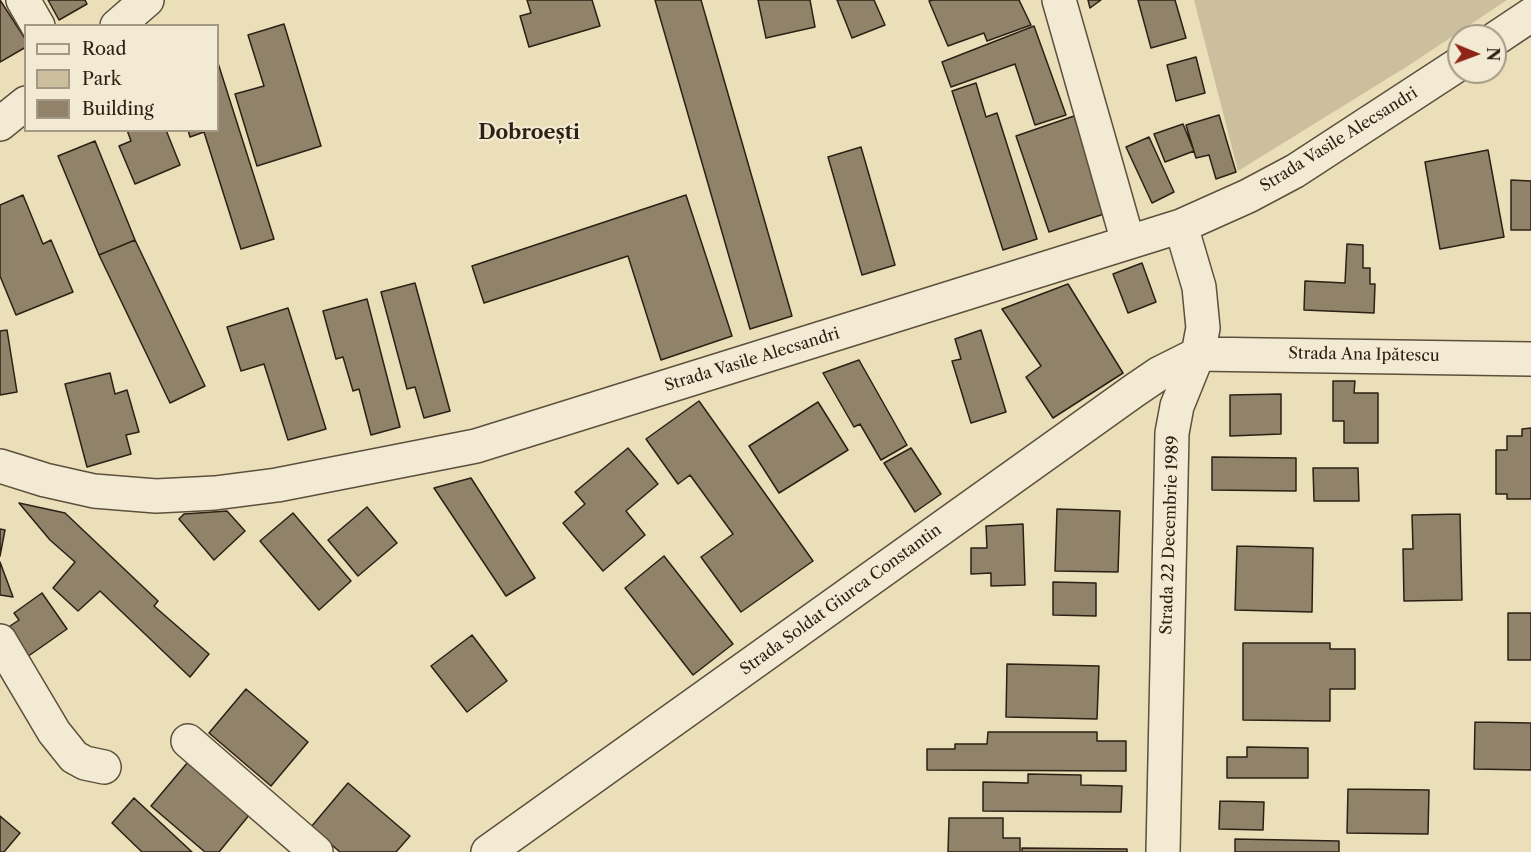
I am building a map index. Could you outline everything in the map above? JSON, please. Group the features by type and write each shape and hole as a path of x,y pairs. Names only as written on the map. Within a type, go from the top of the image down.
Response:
{"street":[{"path":"23,0 37,24"},
{"path":"119,24 147,0"},
{"path":"1059,0 1128,242"},
{"path":"1507,31 1531,15"},
{"name":"Strada Vasile Alecsandri","path":"0,466 45,480 94,491 156,496 214,493 277,485 476,446 1181,226 1248,196 1295,171 1447,72"},
{"path":"0,124 24,105"},
{"name":"Strada 22 Decembrie 1989","path":"1163,852 1172,432 1183,390 1198,354 1203,328 1203,309 1181,226"},
{"name":"Strada Ana Ipătescu","path":"1198,354 1531,358"},
{"name":"Strada Soldat Giurca Constantin","path":"488,852 1135,390 1160,373 1198,354"},
{"path":"0,641 54,732 74,757 85,763 104,767"},
{"path":"188,741 316,852"},
{"path":"536,818 536,852"}],"green space":[{"path":"1194,0 1507,0 1471,24 1447,24 1447,40 1238,171"}],"building":[{"path":"0,0 24,37 24,48 0,62"},
{"path":"48,0 85,0 87,4 59,20"},
{"path":"527,0 592,0 600,26 529,47 520,16 531,13"},
{"path":"655,0 701,0 792,316 750,329"},
{"path":"758,0 810,0 815,27 766,38"},
{"path":"837,0 874,0 885,25 852,38"},
{"path":"1019,0 1031,25 987,41 984,33 948,46 929,1"},
{"path":"1088,0 1101,0 1090,8"},
{"path":"1138,0 1175,0 1186,38 1151,48"},
{"path":"284,24 321,146 257,166 235,94 264,86 248,35"},
{"path":"1034,26 1066,115 1035,125 1015,64 951,87 942,62"},
{"path":"1196,57 1205,93 1176,101 1167,65"},
{"path":"219,66 274,239 241,249 204,132 219,132"},
{"path":"976,83 986,117 997,113 1037,239 1003,250 952,91"},
{"path":"1219,115 1236,172 1216,179 1209,155 1196,158 1186,125"},
{"path":"1074,116 1107,213 1049,232 1016,136"},
{"path":"1183,124 1194,151 1165,162 1154,134"},
{"path":"128,132 167,132 180,165 135,184 119,146 131,141"},
{"path":"189,132 204,132 190,137"},
{"path":"1149,137 1174,192 1152,203 1126,147"},
{"path":"95,141 135,240 99,255 58,156"},
{"path":"861,147 895,265 862,275 828,157"},
{"path":"1488,150 1504,237 1440,249 1425,162"},
{"path":"1511,180 1531,181 1531,230 1511,230"},
{"path":"23,195 43,244 51,240 73,292 16,315 0,276 0,205"},
{"path":"686,195 732,336 661,360 628,256 484,303 472,266"},
{"path":"135,240 205,386 170,403 99,255"},
{"path":"1347,244 1363,245 1363,268 1370,268 1370,284 1375,284 1374,313 1304,310 1305,281 1345,283"},
{"path":"1142,263 1156,302 1128,313 1113,274"},
{"path":"415,283 450,411 424,418 415,387 407,389 381,292"},
{"path":"1068,284 1123,373 1053,418 1026,377 1041,366 1002,309"},
{"path":"367,299 400,427 371,435 359,389 353,391 343,357 336,359 323,311"},
{"path":"288,308 326,429 288,440 264,364 241,371 227,327"},
{"path":"7,330 17,392 0,395 0,331"},
{"path":"981,330 1006,412 971,423 952,361 961,359 955,339"},
{"path":"859,360 907,445 881,460 860,424 854,427 823,373"},
{"path":"110,373 115,394 127,390 139,432 126,435 131,454 87,467 65,384"},
{"path":"1333,381 1355,381 1354,393 1378,393 1378,443 1344,443 1344,421 1333,421"},
{"path":"1281,394 1281,434 1230,436 1230,395"},
{"path":"699,401 813,561 741,612 701,557 733,534 690,475 678,484 646,439"},
{"path":"818,402 848,450 779,493 749,446"},
{"path":"1531,428 1531,499 1507,499 1507,494 1496,494 1496,450 1507,450 1507,436 1522,436 1522,429"},
{"path":"628,448 658,484 626,511 645,535 603,571 563,523 585,504 575,492"},
{"path":"911,448 941,494 915,512 884,463"},
{"path":"1212,457 1296,458 1296,491 1212,490"},
{"path":"1313,468 1358,468 1359,501 1314,501"},
{"path":"471,478 535,578 506,596 434,488"},
{"path":"19,503 65,513 158,601 154,606 209,654 190,677 100,591 78,611 53,588 75,562 50,540"},
{"path":"367,507 397,543 358,576 328,540"},
{"path":"1057,509 1120,511 1118,572 1055,571"},
{"path":"227,511 245,531 214,560 179,519 184,514"},
{"path":"293,513 351,581 319,610 260,541"},
{"path":"1460,514 1462,600 1404,601 1403,549 1413,549 1412,515"},
{"path":"1023,524 1025,585 991,586 991,573 971,574 971,548 987,548 986,526"},
{"path":"0,529 5,530 0,556"},
{"path":"1237,546 1313,548 1312,612 1235,610"},
{"path":"664,556 733,644 693,675 625,588"},
{"path":"0,562 13,597 0,595"},
{"path":"1053,582 1096,583 1096,616 1053,615"},
{"path":"42,593 67,629 27,657 7,628 19,620 14,613"},
{"path":"1508,613 1531,613 1531,660 1508,660"},
{"path":"472,635 507,681 467,712 431,666"},
{"path":"1243,643 1330,643 1330,649 1355,649 1355,689 1330,689 1330,721 1243,720"},
{"path":"1007,664 1099,666 1097,719 1006,717"},
{"path":"246,689 308,742 271,786 209,733"},
{"path":"1475,722 1531,723 1531,770 1474,769"},
{"path":"988,732 1097,732 1097,741 1126,741 1126,771 927,770 927,749 955,749 955,744 987,744"},
{"path":"1247,747 1308,748 1308,778 1227,778 1227,757 1247,757"},
{"path":"188,762 250,814 219,852 205,852 151,806"},
{"path":"1028,774 1081,775 1081,785 1122,786 1121,812 983,811 983,782 1028,783"},
{"path":"348,783 410,836 396,852 340,852 311,827"},
{"path":"1348,789 1429,790 1428,834 1347,833"},
{"path":"134,798 192,852 142,852 112,823"},
{"path":"1220,801 1264,802 1263,830 1219,829"},
{"path":"0,816 20,833 4,852 0,852"},
{"path":"949,818 1003,818 1003,838 1020,838 1020,852 948,852"},
{"path":"1235,839 1339,841 1339,852 1235,852"},
{"path":"1022,848 1127,849 1127,852 1022,852"}],"district":[{"name":"Dobroești","path":"529,133"}]}
